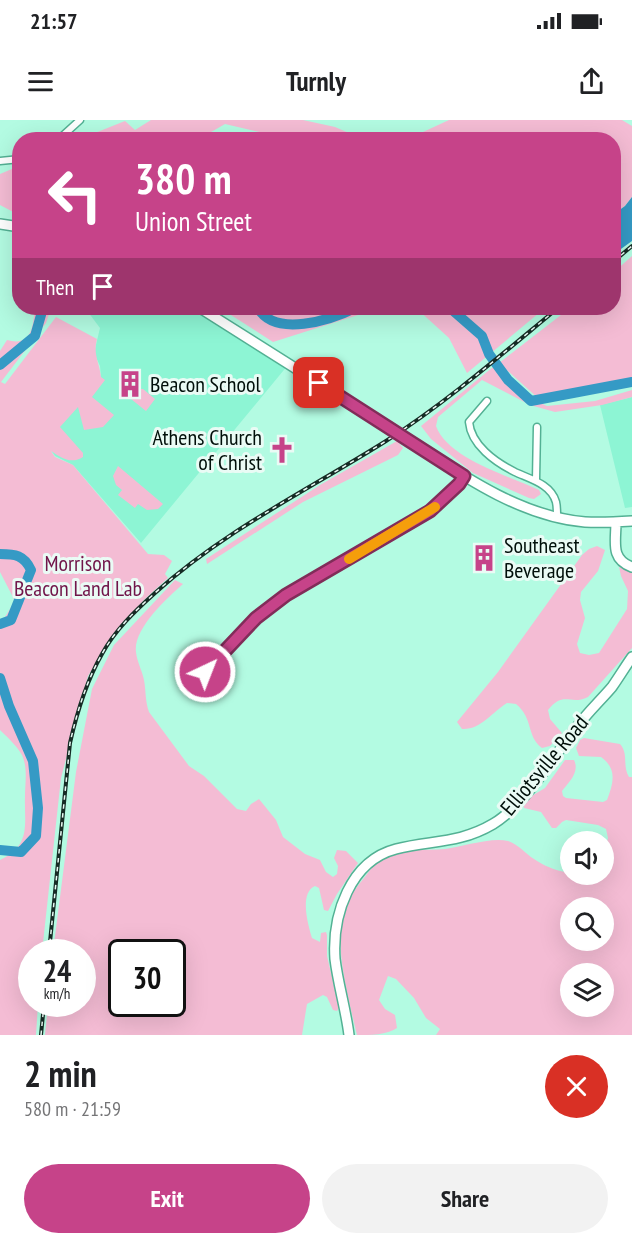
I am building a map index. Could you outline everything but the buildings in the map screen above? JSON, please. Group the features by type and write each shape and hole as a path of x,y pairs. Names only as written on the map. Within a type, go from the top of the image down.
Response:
{"street":[{"path":"67,132 80,120"},
{"path":"211,315 491,492 557,516 585,522 632,521"},
{"path":"487,400 469,422 470,433 475,442 498,462 536,480 549,491 556,501 557,516"},
{"path":"536,480 537,428"},
{"path":"205,672 268,608 286,595 430,511 459,484 464,476"},
{"path":"616,522 616,555 621,562 632,567"},
{"name":"Elliotsville Road","path":"349,1035 337,968 335,942 343,900 354,879 370,862 388,851 464,837 494,823 503,816 549,766 576,727 613,685 632,657"}],"shaded area":[{"path":"90,315 206,315 288,365 141,543 73,465 55,456 43,439 101,377 100,366 94,353 100,328"},
{"path":"632,397 632,507 625,508 600,405"}],"green space":[{"path":"151,120 303,120 347,132 260,132 225,124 211,132 98,132 125,121 135,130"},
{"path":"449,120 622,120 632,126 632,197 621,209 621,132 423,132"},
{"path":"12,169 12,211 0,205 0,174"},
{"path":"632,256 632,380 540,400 499,363 561,315 621,315 621,266"},
{"name":"Morrison Beacon Land Lab","path":"34,315 49,315 46,323 1,382 5,384 56,317 97,339 97,358 101,377 105,380 92,397 114,415 103,427 84,430 78,407 60,427 83,453 83,457 70,460 51,451 55,457 73,465 148,554 164,555 172,561 165,574 168,578 119,628 88,676 61,778 43,939 18,939 18,1017 37,1017 36,1035 0,1035 0,860 17,848 22,841 25,825 26,776 22,755 0,730 0,625 15,601 0,572 0,351 7,340 22,340 30,333"},
{"path":"231,315 358,315 273,342"},
{"path":"424,315 537,315 467,373 449,338"},
{"path":"493,367 527,397 547,406 595,401 632,390 632,397 602,405 555,412 530,405 482,380 438,417 436,426 453,448 481,465 539,490 541,494 534,499 529,498 473,473 431,439 421,426"},
{"path":"137,389 143,389 155,399 146,411 131,399"},
{"path":"397,441 403,448 398,455 303,502 207,564 206,559 320,485"},
{"path":"118,466 163,504 158,509 147,510 138,504 135,508 118,495 122,490 116,485 113,476"},
{"path":"597,546 605,550 598,571 581,592 580,600 585,618 577,644 580,653 589,655 599,653 627,609 628,591 619,567 632,572 632,648 588,697 576,700 563,699 548,710 550,719 562,733 550,746 542,748 537,743 522,710 516,704 507,703 481,724 462,729 457,722 498,672 582,555"},
{"path":"175,580 183,584 152,615 145,624 137,643 136,652 144,680 149,712 189,766 204,776 237,809 246,811 259,799 276,820 283,837 305,854 320,860 326,872 333,877 337,874 338,866 334,858 337,850 346,851 358,863 328,911 324,910 319,888 315,886 307,895 306,910 312,938 320,942 321,933 326,932 327,935 327,956 339,1007 337,1011 333,1010 327,997 323,995 307,1004 302,1035 45,1035 47,1017 96,1017 96,939 55,939 76,772 92,689 114,645"},
{"path":"584,738 620,744 624,752 627,773 629,777 632,777 632,1035 436,1035 440,1029 426,1018 414,998 396,979 388,976 379,1000 385,1009 395,1015 397,1028 373,1035 357,1035 343,969 340,934 342,918 354,891 374,865 383,858 400,851 445,849 501,840 515,844 534,859 560,871 560,885 614,885 614,831 606,831 598,825 566,820 556,828 552,828 541,812 524,808 525,800 545,788 565,760 574,760 576,769 562,791 563,796 603,802 607,800 613,777 610,767 601,757 579,756 576,748 580,740"}],"water":[{"path":"632,197 632,241 621,249 621,209"}],"waterway":[{"path":"0,365 35,336 41,315"},
{"path":"264,315 277,322 290,324 304,324 337,315"},
{"path":"458,315 482,336 489,354 508,380 531,401 632,382"},
{"path":"0,554 18,556 31,570 11,620 0,624"},
{"path":"0,678 9,706 33,761 38,808 36,836 21,852 0,850"}],"railway":[{"path":"621,255 632,246"},
{"path":"50,939 70,743 91,675 107,645 119,629 182,570 238,530 409,426 474,377 549,315"},
{"path":"41,1035 43,1017"}],"slow traffic":[{"path":"349,559 435,507"}],"place":[{"name":"Beacon School","path":"130,384"},
{"name":"Athens Church of Christ","path":"282,450"},
{"name":"Southeast Beverage","path":"484,558"}],"route":[{"path":"205,672 268,608 286,595 436,507 464,476 319,383"}]}
